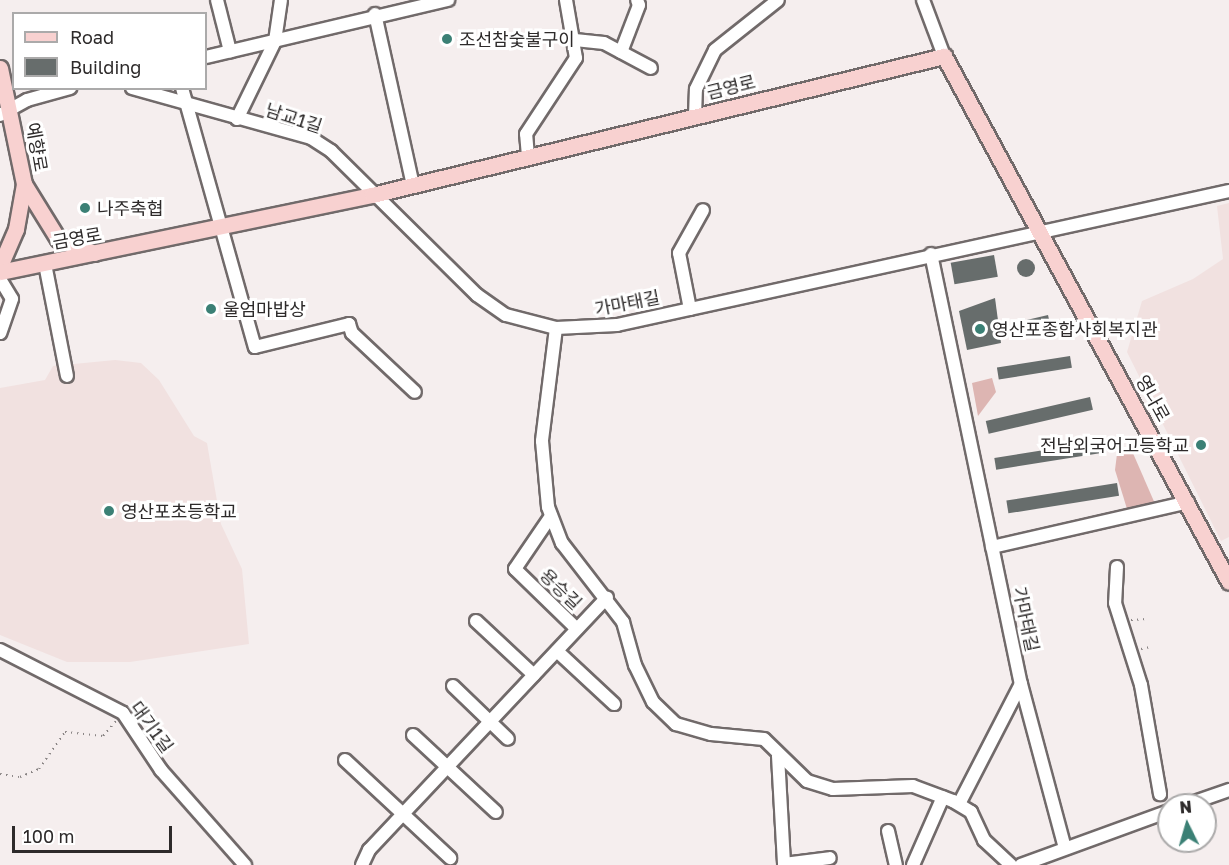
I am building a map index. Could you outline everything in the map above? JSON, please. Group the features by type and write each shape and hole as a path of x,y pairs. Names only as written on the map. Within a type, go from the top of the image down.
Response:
{"main road":[{"name":"금영로","path":"0,272 221,229 372,195 944,56"},
{"name":"영나로","path":"944,56 1188,502 1229,582"},
{"name":"예향로","path":"0,68 6,114 24,184 16,229 0,266"},
{"path":"24,184 58,239 97,254"}],"street":[{"path":"217,0 230,51"},
{"path":"237,119 275,41 281,0"},
{"path":"207,57 375,14 448,0"},
{"path":"528,156 526,134 575,64 575,40 566,0"},
{"path":"621,52 639,5 637,0"},
{"path":"695,116 696,89 715,50 778,0"},
{"path":"923,0 944,56"},
{"path":"375,14 413,185"},
{"path":"575,40 595,40 651,68"},
{"path":"6,114 27,100 63,90"},
{"name":"남교1길","path":"138,90 311,138 331,152 372,195"},
{"path":"182,90 255,347 349,324 352,333 415,392"},
{"path":"1041,233 1229,191"},
{"name":"가마태길","path":"372,195 494,308 517,320 556,328 617,325 930,255 1041,233"},
{"path":"690,309 679,253 703,210"},
{"name":"가마태길","path":"930,255 1021,684 1065,848"},
{"name":"금영로","path":"45,264 67,376"},
{"path":"0,279 12,299 0,333"},
{"path":"556,328 542,441 551,516 562,543 607,597 623,622 635,665 653,702 676,724 711,734 753,735 764,739 778,756 807,781 833,789 913,786 943,797 971,812 984,840 1011,865"},
{"path":"992,547 1188,502"},
{"name":"용승길","path":"551,516 515,569 577,629"},
{"path":"1117,567 1115,603 1141,685 1160,793"},
{"name":"용승길","path":"362,865 403,814 607,597"},
{"path":"476,621 534,675"},
{"name":"대기1길","path":"0,651 123,713 161,770 245,865"},
{"path":"557,651 614,704"},
{"path":"958,804 1021,684"},
{"path":"453,686 508,739"},
{"path":"413,735 496,812"},
{"path":"778,756 784,865 830,858"},
{"path":"345,760 450,858"},
{"path":"913,865 943,797"},
{"path":"1021,865 1157,815"},
{"path":"888,831 896,865"}],"path":[{"path":"0,774 20,777 39,769 65,732 104,736 123,713"}],"shaded area":[{"name":"전남외국어고등학교","path":"1229,203 1229,537 1221,541 1127,352 1142,301 1193,279 1223,259 1217,206"},
{"name":"영산포초등학교","path":"115,360 141,363 159,380 194,436 207,443 221,524 242,569 249,644 130,662 67,662 0,635 0,388 45,380 53,366"},
{"path":"992,378 996,392 978,416 972,383"},
{"path":"1132,451 1156,506 1128,512 1115,470 1117,454"}],"building":[{"path":"994,255 998,277 954,284 951,263"},
{"path":"1022,259 1030,259 1035,264 1033,275 1022,277 1017,272 1017,264"},
{"name":"영산포종합사회복지관","path":"995,298 1001,343 967,350 959,311"},
{"path":"1048,315 1051,328 1016,336 1013,323"},
{"path":"1070,356 1072,368 999,379 997,368"},
{"path":"1090,397 1093,410 989,434 986,421"},
{"path":"1101,441 1103,453 996,470 994,458"},
{"path":"1117,483 1119,496 1008,513 1006,501"}],"place":[{"name":"조선참숯불구이","path":"447,39"},
{"name":"나주축협","path":"85,208"},
{"name":"울엄마밥상","path":"211,309"},
{"name":"영산포종합사회복지관","path":"980,329"},
{"name":"전남외국어고등학교","path":"1201,445"},
{"name":"영산포초등학교","path":"109,511"}]}
